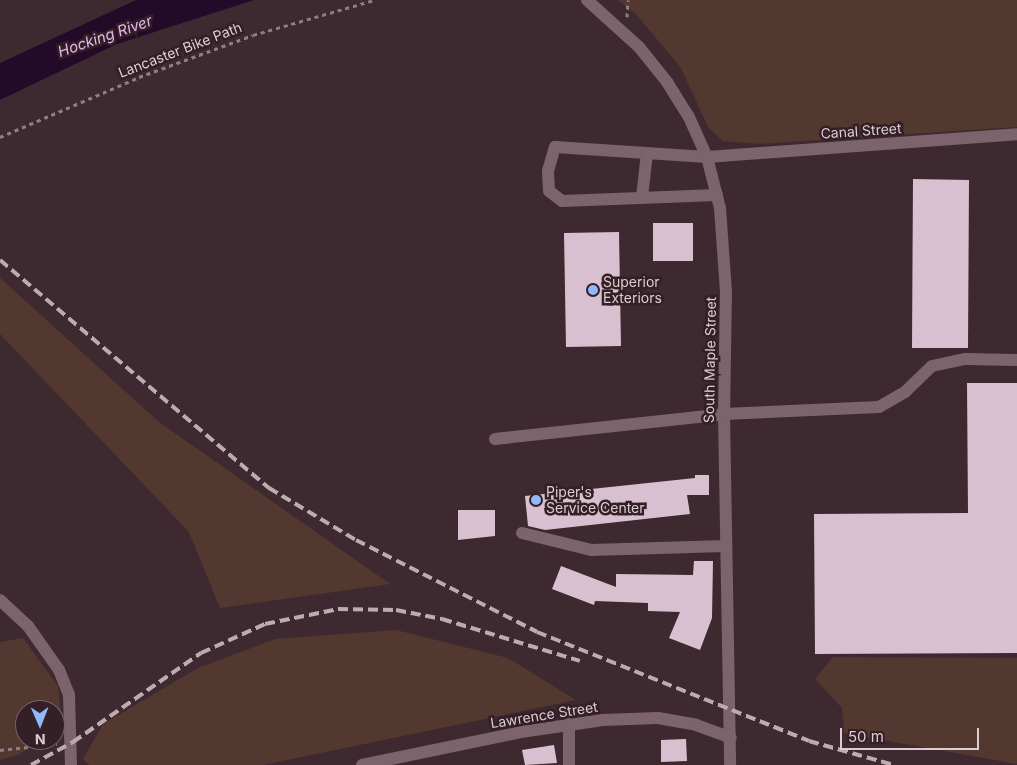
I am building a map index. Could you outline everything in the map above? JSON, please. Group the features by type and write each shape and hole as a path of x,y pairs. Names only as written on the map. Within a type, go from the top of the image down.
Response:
{"street":[{"name":"South Maple Street","path":"587,0 639,47 656,68 688,115 707,158 717,194 726,291 724,414 730,765"},
{"name":"Canal Street","path":"642,197 562,201 549,191 548,171 554,147 707,158 1017,134"},
{"path":"647,153 642,197 717,194"},
{"path":"495,439 724,414 879,407 905,392 932,366 965,360 1017,360"},
{"path":"522,533 591,550 726,546"},
{"path":"0,600 28,626 60,670 69,696 72,734 71,765"},
{"name":"Lawrence Street","path":"362,765 398,761 569,724 658,718 696,724 731,738"},
{"path":"569,724 569,765"}],"path":[{"name":"Lancaster Bike Path","path":"0,137 139,77 244,38 374,0"},
{"path":"0,750 21,745 46,747 72,734"}],"shaded area":[{"path":"618,0 1017,0 1017,127 760,144 723,141 708,127 681,68 635,13"},
{"path":"0,278 159,422 390,584 220,608 189,532 0,334"},
{"path":"396,630 508,658 576,700 263,765 89,765 83,759 103,724 198,668 275,639"},
{"path":"23,638 58,686 60,700 15,700 15,750 25,750 20,754 0,760 0,642"},
{"path":"833,657 1017,658 1017,764 844,733 842,708 815,679"}],"water":[{"name":"Hocking River","path":"136,0 254,0 117,44 0,100 0,63"}],"building":[{"path":"913,179 969,180 968,348 912,348"},
{"path":"653,223 693,223 693,261 653,261"},
{"name":"Superior Exteriors","path":"619,232 621,346 566,347 564,233"},
{"path":"967,383 1017,383 1017,653 815,654 814,514 968,513"},
{"path":"695,475 709,475 709,495 687,495 690,514 545,530 528,526 525,496 695,478"},
{"path":"458,510 495,510 495,536 458,540"},
{"path":"694,561 713,561 712,618 700,650 669,638 680,612 648,611 648,603 595,601 594,605 552,589 561,566 616,587 616,574 693,575"},
{"path":"686,739 687,761 661,762 661,740"},
{"path":"554,745 557,763 525,765 522,750"}],"railway":[{"path":"0,260 269,488 356,540 537,632 809,741 894,765"},
{"path":"31,765 73,742 201,653 265,624 338,609 396,610 442,619 580,661"}],"place":[{"name":"Superior Exteriors","path":"593,290"},
{"name":"Piper's Service Center","path":"536,500"}]}
